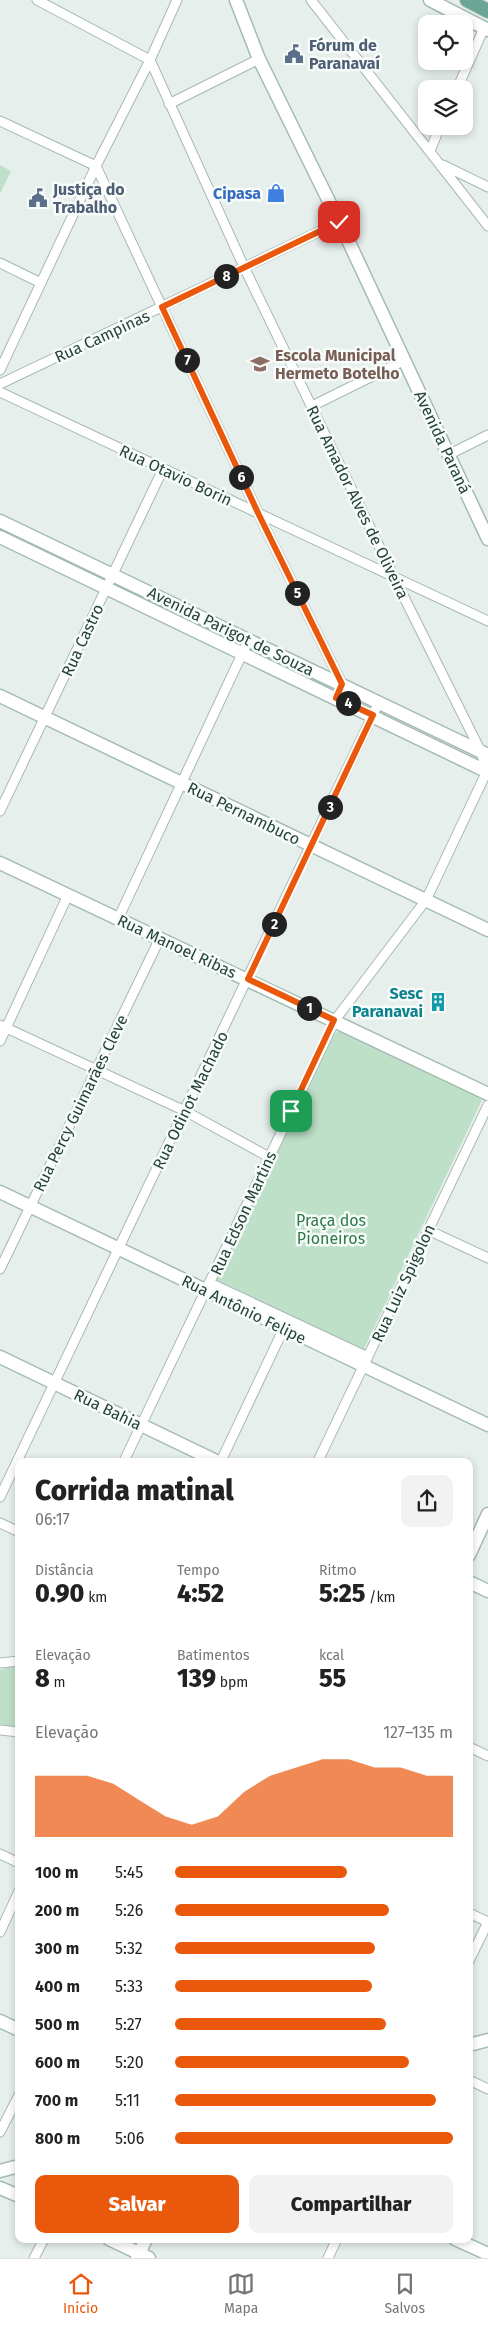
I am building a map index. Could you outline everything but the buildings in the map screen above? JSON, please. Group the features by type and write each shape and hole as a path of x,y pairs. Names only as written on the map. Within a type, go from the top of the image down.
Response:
{"main road":[{"path":"467,0 488,11"}],"street":[{"path":"37,0 150,60"},
{"path":"0,370 96,166 150,60 177,0"},
{"name":"Avenida Paraná","path":"227,0 257,54 339,222 450,454 488,539"},
{"name":"Avenida Paraná","path":"236,0 257,54"},
{"path":"311,0 488,226"},
{"path":"430,0 486,29 461,80"},
{"path":"169,104 257,54"},
{"name":"Rua Amador Alves de Oliveira","path":"150,60 244,267 394,577 485,754 488,772"},
{"path":"0,121 96,166 259,515 342,684 336,698"},
{"path":"430,151 436,135"},
{"path":"440,164 488,186"},
{"name":"Rua Campinas","path":"0,384 339,222"},
{"path":"0,263 41,283"},
{"path":"312,406 405,360"},
{"name":"Rua Otavio Borin","path":"0,392 488,621"},
{"path":"450,454 488,435"},
{"name":"Rua Castro","path":"0,811 163,469"},
{"name":"Avenida Parigot de Souza","path":"0,521 485,754"},
{"name":"Avenida Parigot de Souza","path":"0,537 488,772"},
{"path":"118,918 249,639"},
{"name":"Rua Pernambuco","path":"0,696 488,930"},
{"name":"Rua Odinot Machado","path":"18,1458 312,846 379,702"},
{"name":"Rua Edson Martins","path":"125,1458 334,1020 426,900 488,772"},
{"name":"Rua Manoel Ribas","path":"0,864 248,979 488,1094"},
{"path":"0,1041 3,1026 68,895"},
{"name":"Rua Percy Guimarães Cleve","path":"0,1269 160,938"},
{"path":"3,1026 185,1111 269,1157"},
{"name":"Rua Luiz Spigolon","path":"319,1458 488,1105"},
{"name":"Rua Antônio Felipe","path":"0,1192 119,1249 208,1287 366,1362 488,1425"},
{"path":"428,1230 488,1258"},
{"name":"Rua Antônio Felipe","path":"208,1287 284,1328 366,1362"},
{"path":"222,1458 284,1328"},
{"name":"Rua Bahia","path":"0,1358 210,1458"},
{"name":"Rua Odinot Machado","path":"0,1497 15,1464"},
{"path":"473,1546 488,1514"},
{"path":"0,1523 15,1530"},
{"path":"473,1584 488,1591"},
{"path":"0,1663 15,1661"},
{"path":"0,1730 15,1732"},
{"path":"473,1749 488,1756"},
{"path":"0,1854 15,1861"},
{"path":"0,1932 15,1900"},
{"path":"473,1915 488,1922 473,1953"},
{"path":"0,2022 15,2028"},
{"path":"473,2044 488,2040"},
{"path":"473,2082 488,2089"},
{"path":"0,2132 15,2104"},
{"path":"0,2171 15,2167"},
{"path":"0,2188 15,2194"},
{"path":"34,2258 42,2243"},
{"path":"117,2243 142,2256 145,2243"},
{"path":"328,2258 335,2243"},
{"path":"464,2243 488,2254"}],"green space":[{"path":"0,165 11,171 0,194"},
{"name":"Praça dos Pioneiros","path":"340,1031 478,1096 482,1100 363,1351 217,1282 216,1279 333,1034"},
{"path":"15,1666 15,1727 0,1724 0,1670"}],"place":[{"name":"Fórum de Paranavaí","path":"294,54"},
{"name":"Cipasa","path":"276,193"},
{"name":"Justiça do Trabalho","path":"38,198"},
{"name":"Escola Municipal Hermeto Botelho","path":"260,364"},
{"name":"Sesc Paranavai","path":"438,1002"}],"route":[{"path":"291,1111 334,1020 248,979 373,715 336,698 342,684 259,515 162,307 339,222"}]}
